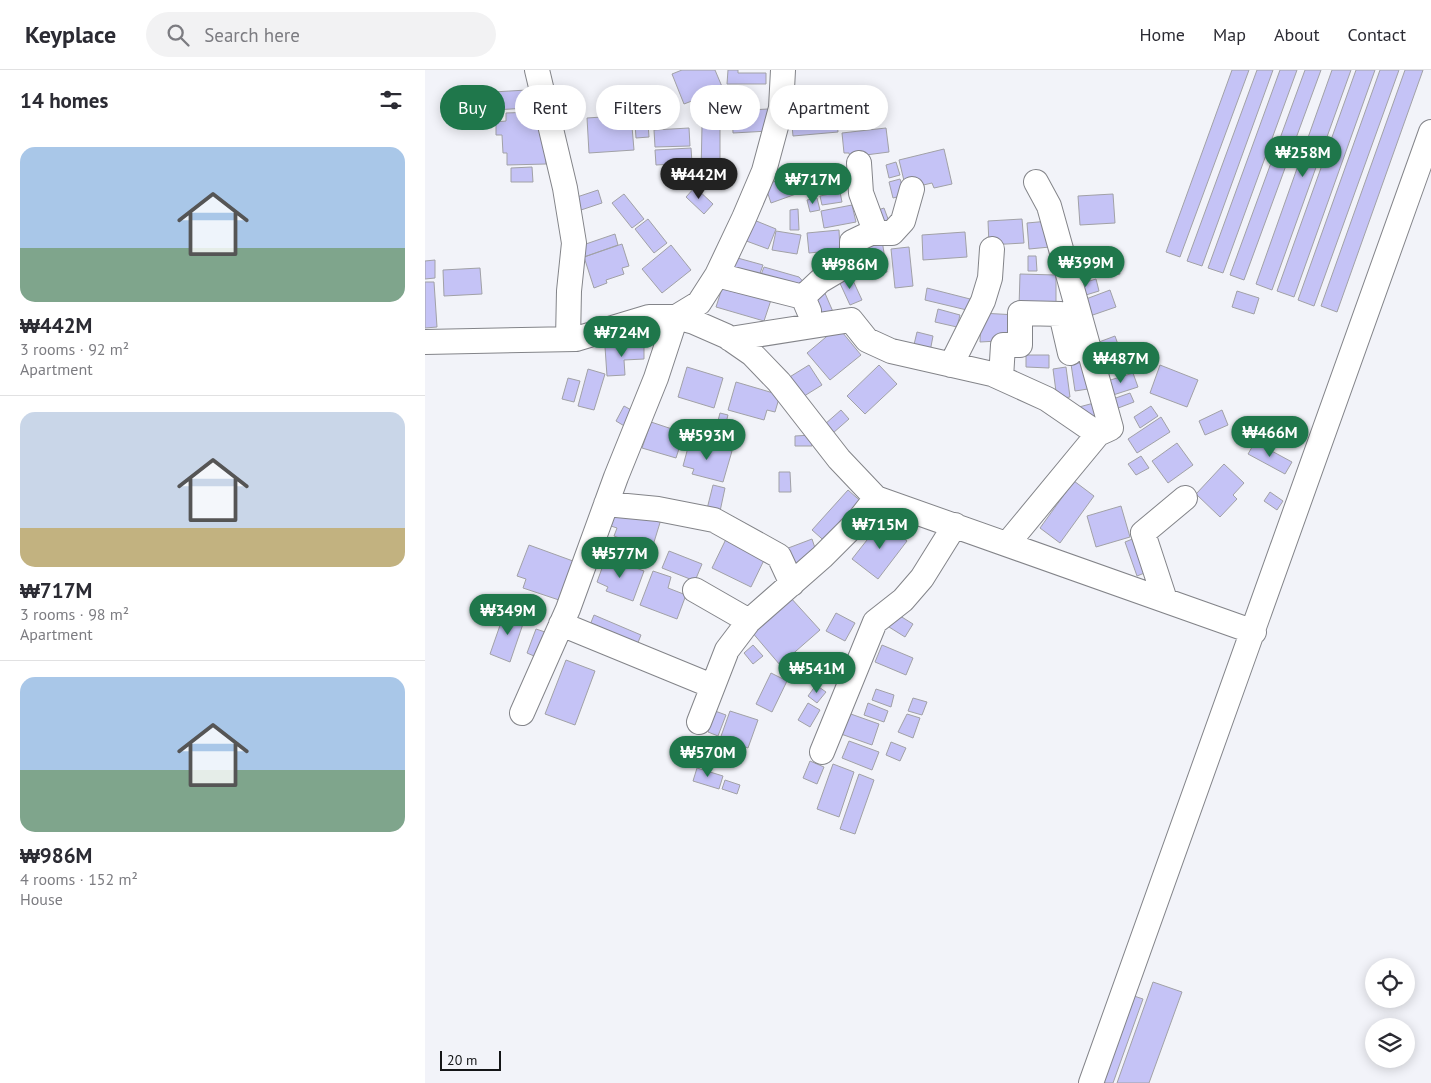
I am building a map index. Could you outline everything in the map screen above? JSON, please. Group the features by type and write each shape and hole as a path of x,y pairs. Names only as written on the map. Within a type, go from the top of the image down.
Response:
{"street":[{"path":"537,70 565,188 574,243 569,291 568,339"},
{"path":"522,713 561,624 655,378 676,316 699,303 717,275 764,171 781,108 783,77"},
{"path":"1091,1083 1431,132"},
{"path":"803,298 820,281 852,262 852,242 875,230 861,193 859,163"},
{"path":"1008,543 1098,434 1111,428 1049,206 1036,182"},
{"path":"870,233 892,233 898,227 903,221 912,190"},
{"path":"951,365 983,301 990,278 992,249"},
{"path":"717,275 803,298"},
{"path":"803,298 814,324"},
{"path":"1001,378 1003,345 1020,345 1020,314 1061,314 1070,353"},
{"path":"425,342 576,339 649,317 676,316 694,322 730,339 752,354 779,382 839,459 876,498 1008,543 1253,632"},
{"path":"730,339 795,329 814,324 851,320 867,340 891,352 992,374 1047,399 1098,434"},
{"path":"699,722 727,650 749,621 792,584 858,521 876,498"},
{"path":"1165,600 1143,533 1185,498"},
{"path":"606,504 658,509 714,520 779,556 792,584"},
{"path":"822,752 875,622 903,600 922,578 955,525"},
{"path":"695,590 749,621"},
{"path":"561,624 712,686"}],"building":[{"path":"682,70 715,70 721,85 690,85 690,102 684,104 680,94 680,85 676,85 672,74"},
{"path":"728,70 738,70 738,73 766,73 766,84 727,84"},
{"path":"1232,70 1249,70 1180,257 1166,252"},
{"path":"1257,70 1273,70 1202,266 1187,261"},
{"path":"1280,70 1297,70 1223,273 1208,268"},
{"path":"1305,70 1321,70 1244,280 1230,275"},
{"path":"1332,70 1351,70 1272,290 1256,284"},
{"path":"1356,70 1375,70 1294,297 1277,291"},
{"path":"1380,70 1399,70 1314,306 1298,300"},
{"path":"1405,70 1423,70 1337,312 1321,306"},
{"path":"505,91 515,91 515,109 505,109"},
{"path":"760,109 768,109 769,131 733,133 733,130 760,130"},
{"path":"506,113 515,113 515,130 545,130 546,164 507,165 507,153 503,153 502,135 496,135 496,130 505,130"},
{"path":"596,117 596,130 632,130 634,150 589,153 587,118"},
{"path":"689,128 690,146 655,147 654,130"},
{"path":"635,130 648,130 649,137 636,138"},
{"path":"702,130 720,130 720,174 701,174"},
{"path":"792,130 838,130 838,132 793,136"},
{"path":"886,130 889,152 850,157 849,153 844,153 842,133"},
{"path":"691,148 692,163 656,165 655,150"},
{"path":"944,149 952,184 934,188 932,183 906,189 899,160"},
{"path":"896,162 900,175 889,178 886,165"},
{"path":"532,167 533,182 511,182 511,168"},
{"path":"789,176 796,194 771,203 765,185"},
{"path":"900,179 905,195 893,198 889,182"},
{"path":"695,187 713,204 704,214 686,197"},
{"path":"598,190 602,203 578,211 574,198"},
{"path":"840,192 842,202 822,205 820,196"},
{"path":"624,194 644,219 632,228 612,203"},
{"path":"1113,194 1115,223 1080,225 1078,196"},
{"path":"817,198 820,210 810,212 807,200"},
{"path":"852,205 856,222 824,228 821,211"},
{"path":"884,208 891,227 872,212"},
{"path":"798,209 799,230 790,230 790,210"},
{"path":"749,218 776,229 768,249 741,239"},
{"path":"648,219 667,243 654,253 635,229"},
{"path":"1022,219 1024,243 989,245 988,221"},
{"path":"1049,221 1050,247 1029,249 1027,223"},
{"path":"839,230 840,250 809,253 807,233"},
{"path":"776,231 801,235 797,254 772,250"},
{"path":"965,232 967,257 923,260 922,235"},
{"path":"615,234 618,245 584,257 580,246"},
{"path":"882,240 887,272 862,277 856,244"},
{"path":"622,244 629,266 622,268 624,274 606,280 607,283 594,288 584,257"},
{"path":"671,245 691,270 662,293 642,269"},
{"path":"909,247 913,286 895,288 891,249"},
{"path":"1115,249 1120,274 1104,277 1103,272 1085,275 1078,272 1075,256"},
{"path":"1028,256 1036,256 1037,271 1028,271"},
{"path":"734,257 763,265 758,279 729,271"},
{"path":"435,260 435,278 425,279 425,261"},
{"path":"764,267 799,277 808,287 759,280"},
{"path":"480,268 482,294 444,296 443,270"},
{"path":"850,274 862,300 850,305 838,279"},
{"path":"1020,274 1056,275 1056,304 1019,307"},
{"path":"1096,279 1099,291 1076,298 1073,286"},
{"path":"425,282 434,282 437,327 425,328"},
{"path":"724,282 772,297 764,321 716,307"},
{"path":"927,288 974,300 971,311 925,300"},
{"path":"1110,290 1116,307 1084,318 1078,302"},
{"path":"824,291 834,314 821,320 810,296"},
{"path":"1237,291 1259,298 1254,314 1232,307"},
{"path":"938,309 960,315 957,327 935,322"},
{"path":"981,313 1017,315 1016,340 980,342"},
{"path":"838,327 861,355 830,380 807,353"},
{"path":"917,332 933,336 929,357 912,353"},
{"path":"1115,336 1120,350 1096,359 1091,345"},
{"path":"644,345 644,359 624,360 625,375 607,376 605,347"},
{"path":"1026,355 1049,355 1049,368 1026,367"},
{"path":"1085,362 1088,389 1075,391 1071,364"},
{"path":"809,365 822,385 801,398 788,378"},
{"path":"879,365 897,384 865,414 847,396"},
{"path":"1160,365 1198,380 1187,407 1150,393"},
{"path":"687,367 723,378 714,408 678,397"},
{"path":"1066,367 1070,397 1057,399 1053,369"},
{"path":"588,369 605,374 594,410 578,406"},
{"path":"1133,373 1138,387 1110,396 1104,382"},
{"path":"568,378 580,381 574,402 562,399"},
{"path":"736,382 780,395 775,412 767,410 764,420 728,410"},
{"path":"1130,393 1134,402 1113,410 1110,400"},
{"path":"1094,403 1098,416 1082,420 1079,407"},
{"path":"624,406 635,412 626,427 616,421"},
{"path":"1151,406 1158,416 1140,428 1134,417"},
{"path":"841,410 849,419 833,433 825,424"},
{"path":"1222,410 1228,425 1205,435 1199,421"},
{"path":"720,413 728,415 722,438 714,436"},
{"path":"1161,417 1170,432 1137,453 1128,439"},
{"path":"651,422 684,433 676,458 642,448"},
{"path":"700,423 716,428 713,441 696,436"},
{"path":"812,435 812,446 795,446 795,436"},
{"path":"690,440 732,451 723,482 692,474 694,469 683,466"},
{"path":"1255,442 1292,462 1285,474 1248,454"},
{"path":"1177,443 1193,465 1168,483 1152,461"},
{"path":"1141,456 1149,468 1136,475 1128,464"},
{"path":"1224,464 1244,483 1233,495 1237,499 1220,517 1196,494"},
{"path":"779,472 790,472 791,492 779,492"},
{"path":"1074,481 1094,496 1060,543 1040,528"},
{"path":"713,485 725,488 719,516 706,513"},
{"path":"848,490 865,505 829,545 812,530"},
{"path":"1270,492 1283,501 1277,510 1264,501"},
{"path":"1121,506 1130,537 1096,547 1087,516"},
{"path":"611,513 662,516 651,552 621,543 622,539 614,536 617,528 608,525"},
{"path":"882,521 907,541 878,579 852,559"},
{"path":"727,537 766,556 751,587 712,568"},
{"path":"1135,538 1147,572 1137,576 1125,542"},
{"path":"812,539 818,557 789,568 783,550"},
{"path":"529,545 573,561 559,600 523,588 526,579 517,576"},
{"path":"669,551 702,564 695,581 662,568"},
{"path":"606,557 644,571 633,601 606,591 608,587 597,582"},
{"path":"653,571 671,577 668,588 686,595 677,619 640,605"},
{"path":"790,597 820,630 780,665 751,631"},
{"path":"505,611 525,618 510,662 490,654"},
{"path":"836,613 855,623 845,641 826,631"},
{"path":"897,614 913,624 905,637 889,627"},
{"path":"594,615 641,635 635,650 588,630"},
{"path":"536,629 551,634 541,659 527,653"},
{"path":"753,645 763,656 753,664 744,653"},
{"path":"882,645 913,658 906,675 875,662"},
{"path":"566,660 595,671 575,725 545,714"},
{"path":"771,673 787,681 772,712 756,704"},
{"path":"816,685 826,692 817,703 808,696"},
{"path":"876,689 894,695 891,707 872,700"},
{"path":"913,698 927,702 922,715 908,711"},
{"path":"808,703 820,710 810,727 798,720"},
{"path":"868,703 888,711 884,722 864,715"},
{"path":"715,711 726,715 718,736 708,732"},
{"path":"730,711 758,720 748,748 720,739"},
{"path":"848,713 879,724 872,745 841,734"},
{"path":"907,714 920,718 913,738 898,732"},
{"path":"849,741 879,752 872,770 842,758"},
{"path":"891,742 906,748 900,761 886,755"},
{"path":"810,761 824,767 817,784 803,778"},
{"path":"833,764 854,772 839,817 817,809"},
{"path":"697,768 723,776 719,789 693,781"},
{"path":"859,774 874,780 855,834 840,829"},
{"path":"725,780 740,785 737,794 722,789"},
{"path":"1153,982 1182,992 1149,1083 1117,1083"},
{"path":"1131,995 1143,999 1113,1083 1106,1083 1099,1080"}]}
